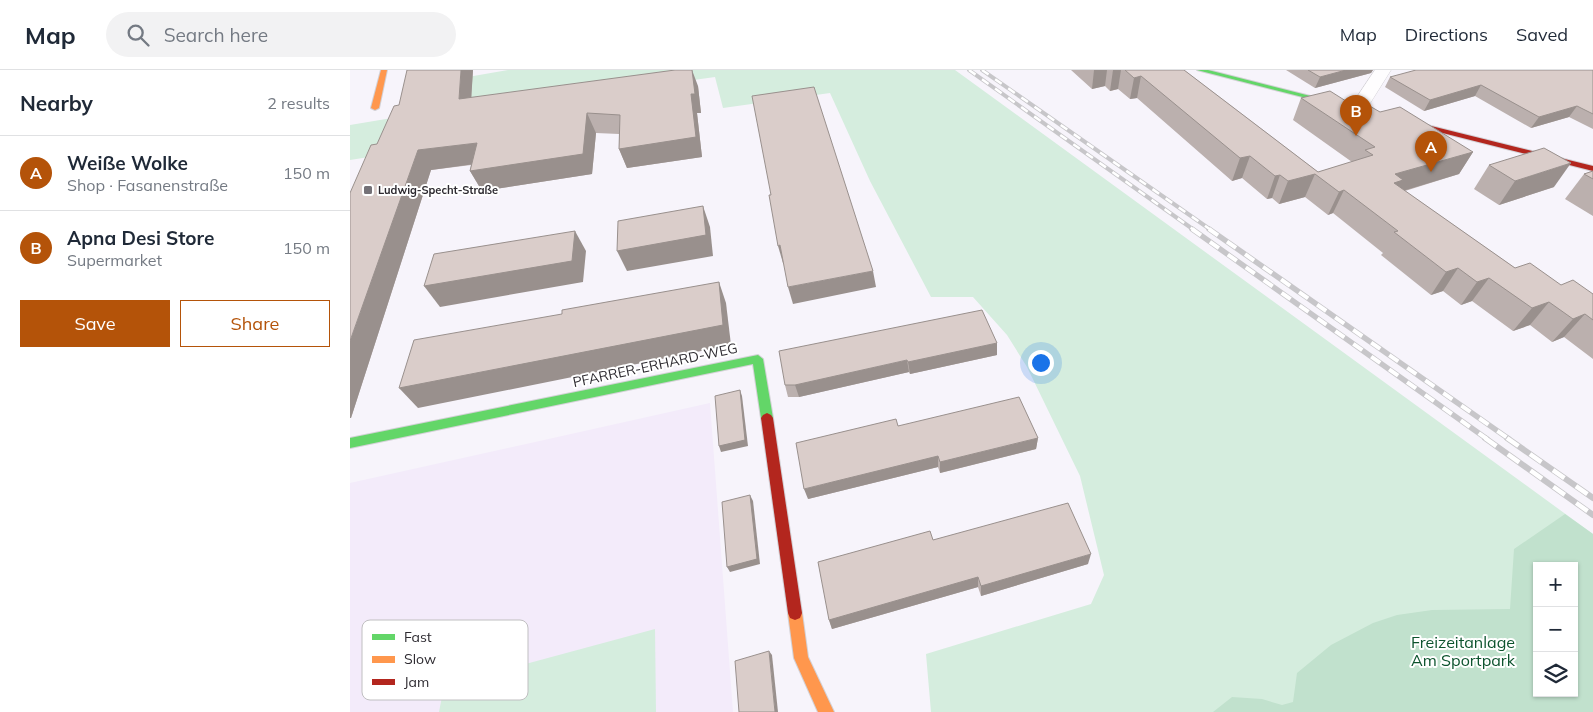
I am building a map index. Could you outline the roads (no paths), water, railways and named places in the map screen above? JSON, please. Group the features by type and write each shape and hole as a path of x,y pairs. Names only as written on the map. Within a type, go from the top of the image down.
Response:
{"street":[{"path":"376,108 384,70"},
{"path":"1200,70 1362,110 1384,70"},
{"path":"1386,116 1593,169"},
{"name":"PFARRER-ERHARD-WEG","path":"350,443 758,359 801,658 826,712"}],"railway":[{"path":"969,70 1194,230"},
{"path":"982,70 1211,230"},
{"path":"1192,229 1487,439"},
{"path":"1209,229 1509,439"},
{"path":"1485,438 1593,515"},
{"path":"1507,438 1593,498"}],"place":[{"name":"Apna Desi Store","path":"1356,136"},
{"name":"Weiße Wolke","path":"1431,172"},
{"name":"Ludwig-Specht-Straße","path":"368,190"}],"park label":[{"name":"Freizeitanlage Am Sportpark","path":"1463,651"}]}
